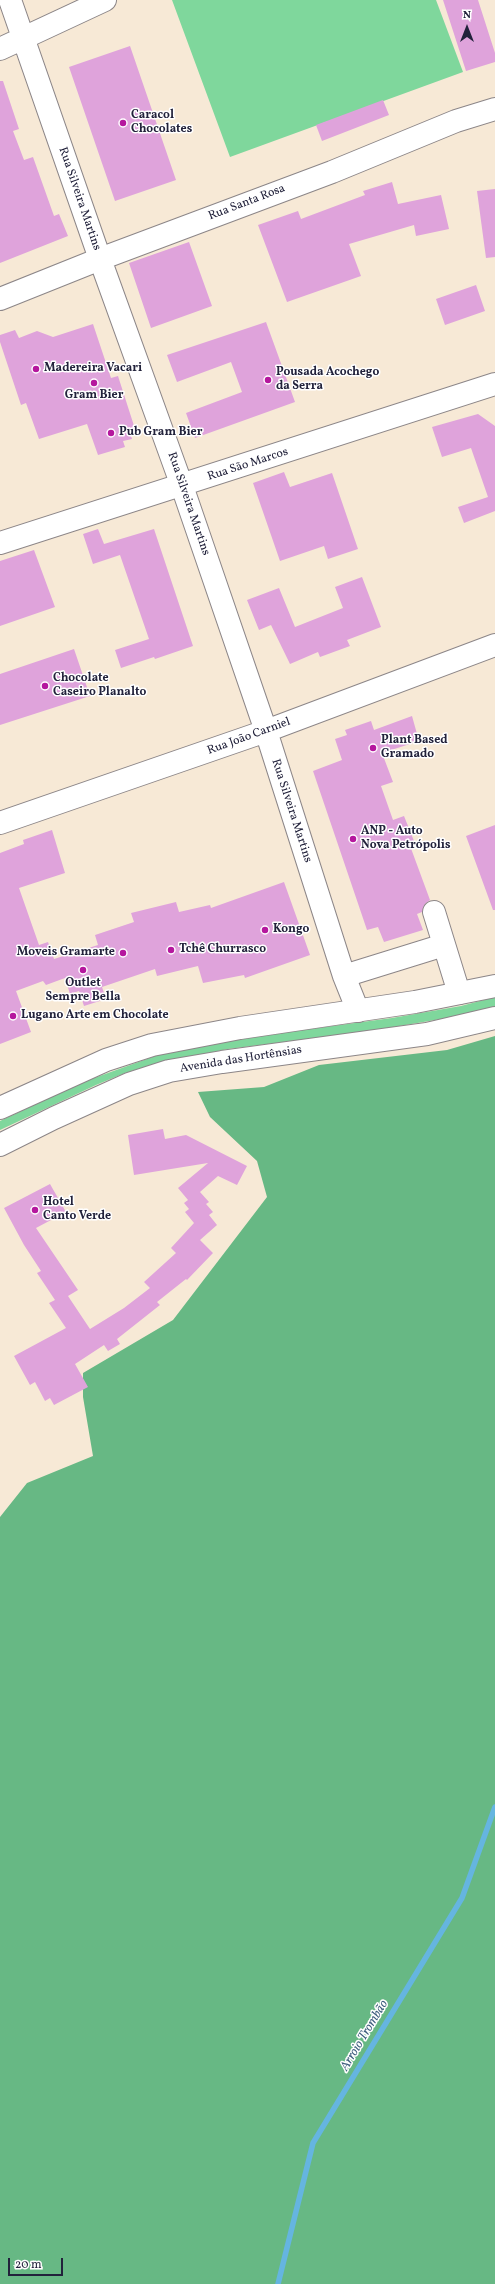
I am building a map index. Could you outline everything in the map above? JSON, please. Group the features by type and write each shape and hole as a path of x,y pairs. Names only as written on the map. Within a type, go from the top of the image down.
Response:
{"street":[{"name":"Rua Silveira Martins","path":"10,0 100,259 182,486 266,731 344,976 358,1011"},
{"path":"0,49 105,0"},
{"name":"Rua Santa Rosa","path":"0,299 100,259 332,172 456,121 495,109"},
{"name":"Rua São Marcos","path":"0,544 495,384"},
{"name":"Rua João Carniel","path":"0,823 266,731 495,645"},
{"path":"434,912 459,993"},
{"path":"344,976 444,945"},
{"path":"0,1108 106,1060 152,1045 240,1028 358,1011 495,986"},
{"name":"Avenida das Hortênsias","path":"0,1145 54,1118 129,1084 169,1071 222,1062 427,1034 495,1018"}],"green space":[{"path":"172,0 436,0 463,72 230,157"},
{"path":"495,997 495,1007 441,1019 364,1032 228,1049 158,1063 125,1073 96,1085 0,1130 0,1121 83,1082 158,1055 243,1038 392,1018 461,1006"},
{"path":"495,1036 495,2284 0,2284 0,1517 27,1483 93,1456 83,1397 83,1373 173,1320 267,1197 257,1161 210,1117 198,1092 264,1087 319,1065 447,1050"}],"building":[{"path":"443,0 478,0 495,53 495,62 466,71"},
{"name":"Caracol Chocolates","path":"130,46 176,180 115,201 69,67"},
{"path":"0,81 3,81 19,129 13,131 24,160 33,157 54,216 59,214 68,236 0,263"},
{"path":"383,100 389,115 322,141 316,125"},
{"path":"392,182 398,204 441,195 449,229 416,236 414,225 349,244 361,276 287,302 258,225 298,211 301,219 365,195 363,191"},
{"path":"495,189 495,257 486,258 477,191"},
{"path":"189,242 212,306 151,328 129,263"},
{"path":"476,285 485,311 445,325 436,299"},
{"name":"Pousada Acochego da Serra","path":"266,322 295,402 195,438 186,413 242,392 231,362 177,382 167,355"},
{"path":"93,324 111,378 118,376 136,432 130,433 132,439 123,441 125,447 98,455 87,424 39,439 26,403 21,405 0,342 0,335 15,330 19,338 37,331 53,337"},
{"path":"478,414 495,426 495,511 464,523 458,507 488,497 471,448 442,457 432,427"},
{"path":"284,472 290,487 332,473 358,549 328,559 324,546 280,561 253,483"},
{"path":"98,529 104,544 154,529 193,646 155,659 154,657 121,668 115,650 149,639 120,555 93,564 83,534"},
{"path":"34,550 55,607 0,626 0,561"},
{"path":"362,577 381,627 347,640 350,646 320,657 318,652 290,664 271,625 259,630 247,600 279,588 295,627 343,608 335,587"},
{"name":"Chocolate Caseiro Planalto","path":"74,649 90,696 0,725 0,674"},
{"path":"412,716 419,741 382,753 393,782 381,786 393,820 404,816 414,841 409,843 430,900 425,904 422,912 417,914 423,930 384,942 378,927 367,930 313,771 342,760 335,739 347,735 345,730 371,721 374,730"},
{"path":"495,825 495,910 493,910 466,836"},
{"path":"52,830 65,873 19,888 39,945 48,942 54,959 98,945 95,935 134,922 131,913 176,902 179,912 210,905 211,908 284,882 310,955 245,978 244,975 203,983 198,966 157,976 155,969 102,987 106,999 84,1006 79,991 70,994 65,978 46,985 43,981 16,991 31,1032 0,1044 0,853 24,844 23,840"},
{"path":"163,1129 165,1139 186,1135 247,1166 237,1185 218,1176 200,1192 209,1202 206,1204 213,1212 209,1215 217,1225 200,1240 213,1253 187,1280 186,1279 157,1302 160,1305 117,1339 120,1344 108,1351 104,1345 75,1364 88,1387 54,1405 50,1398 45,1401 35,1382 30,1385 14,1356 66,1328 49,1303 55,1300 37,1273 41,1271 24,1245 4,1208 50,1184 66,1212 36,1228 78,1290 68,1296 90,1329 124,1308 150,1288 144,1282 176,1253 171,1248 194,1223 185,1212 189,1209 184,1203 188,1200 178,1188 208,1163 134,1175 128,1135"}],"waterway":[{"name":"Arroio Trombão","path":"278,2284 313,2143 462,1898 495,1807"}],"place":[{"name":"Caracol Chocolates","path":"123,123"},
{"name":"Madereira Vacari","path":"36,369"},
{"name":"Pousada Acochego da Serra","path":"268,380"},
{"name":"Gram Bier","path":"94,383"},
{"name":"Pub Gram Bier","path":"111,433"},
{"name":"Chocolate Caseiro Planalto","path":"45,686"},
{"name":"Plant Based Gramado","path":"373,748"},
{"name":"ANP - Auto Nova Petrópolis","path":"353,839"},
{"name":"Kongo","path":"265,930"},
{"name":"Tchê Churrasco","path":"171,950"},
{"name":"Moveis Gramarte","path":"123,953"},
{"name":"Outlet Sempre Bella","path":"83,970"},
{"name":"Lugano Arte em Chocolate","path":"13,1016"},
{"name":"Hotel Canto Verde","path":"35,1210"}]}
